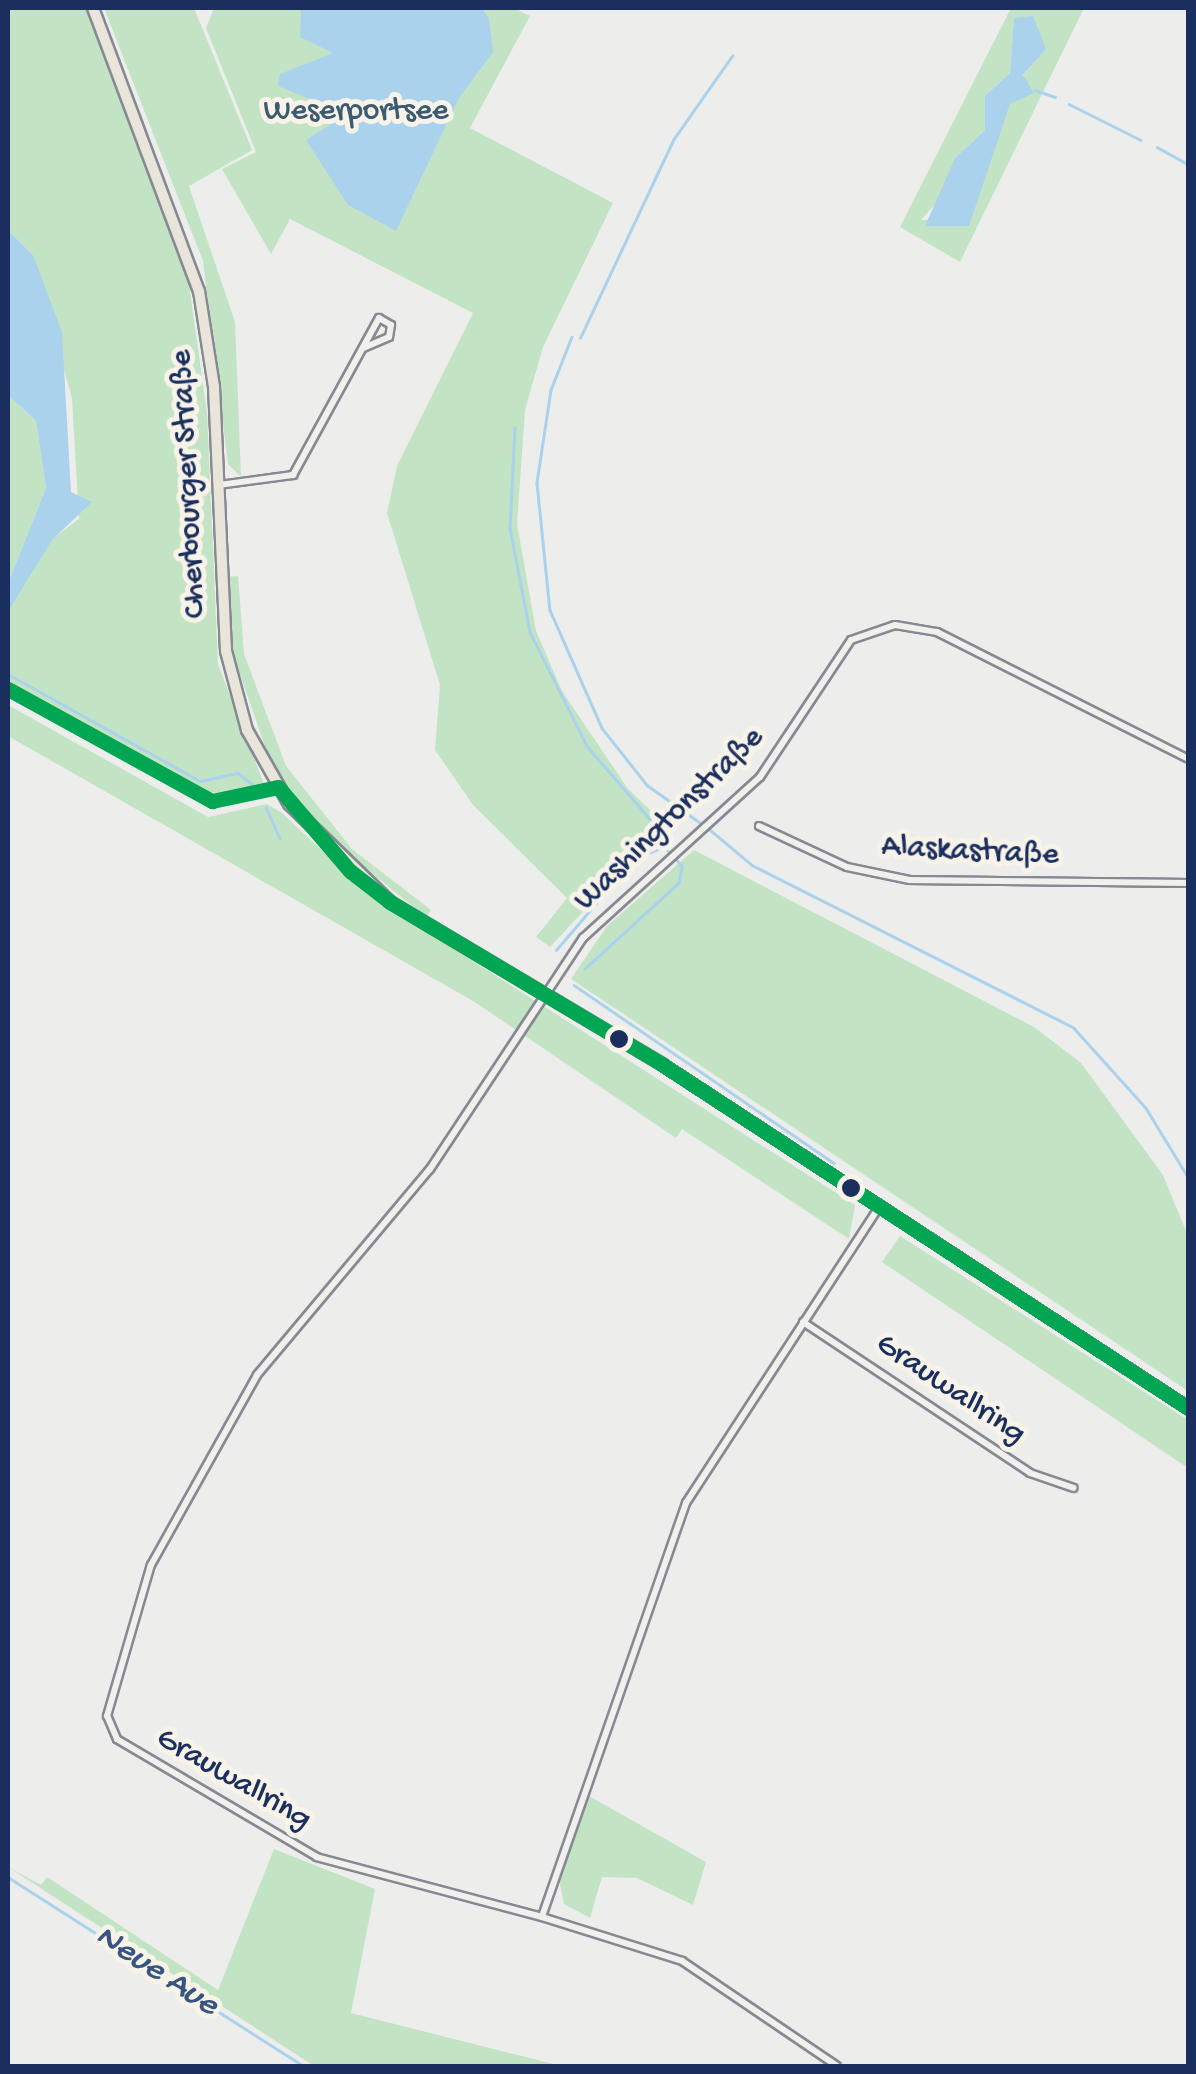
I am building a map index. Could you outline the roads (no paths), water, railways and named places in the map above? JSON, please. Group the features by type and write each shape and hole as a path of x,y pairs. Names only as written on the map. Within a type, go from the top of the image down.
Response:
{"main road":[{"name":"Cherbourger Straße","path":"93,8 193,264 213,375 228,664 247,730 278,787 368,887 880,1206 1188,1408"}],"street":[{"path":"218,485 293,475 379,318 391,324 389,337 363,348"},
{"name":"Washingtonstraße","path":"546,995 583,938 741,795 787,743 834,656 895,625 937,632 1188,759"},
{"path":"8,689 212,801 278,787"},
{"name":"Alaskastraße","path":"760,826 894,878 1188,883"},
{"name":"Grauwallring","path":"542,1918 317,1857 128,1747 106,1716 151,1565 257,1375 430,1169 546,995"},
{"path":"837,2066 682,1961 542,1918 672,1532 802,1322 880,1206"},
{"name":"Grauwallring","path":"802,1322 1030,1473 1074,1488"}],"water":[{"name":"Weserportsee","path":"301,8 482,8 489,19 493,52 459,98 396,231 348,205 306,140 347,114 278,86 280,74 333,53 300,37"},
{"path":"1033,16 1046,49 1023,75 1034,93 1010,104 969,226 925,226 955,158 985,130 985,96 1010,73 1014,18"},
{"path":"8,230 33,255 62,332 71,492 92,502 52,540 8,612 8,583 46,488 36,421 8,395"}],"waterway":[{"path":"580,338 673,140 732,56"},
{"path":"1035,90 1055,97"},
{"path":"1069,104 1141,140"},
{"path":"1157,147 1188,164"},
{"path":"572,337 551,390 537,483 550,610 602,728 647,785 702,824"},
{"path":"515,427 510,528 530,632 587,746 657,827"},
{"path":"8,674 200,781 238,773 252,784"},
{"path":"266,807 280,838"},
{"path":"709,829 752,865 1074,1028 1146,1108 1188,1177"},
{"path":"556,950 633,860 664,846 682,866 679,883 585,969"},
{"path":"574,985 834,1163"},
{"name":"Neue Aue","path":"8,1877 304,2066"}]}
